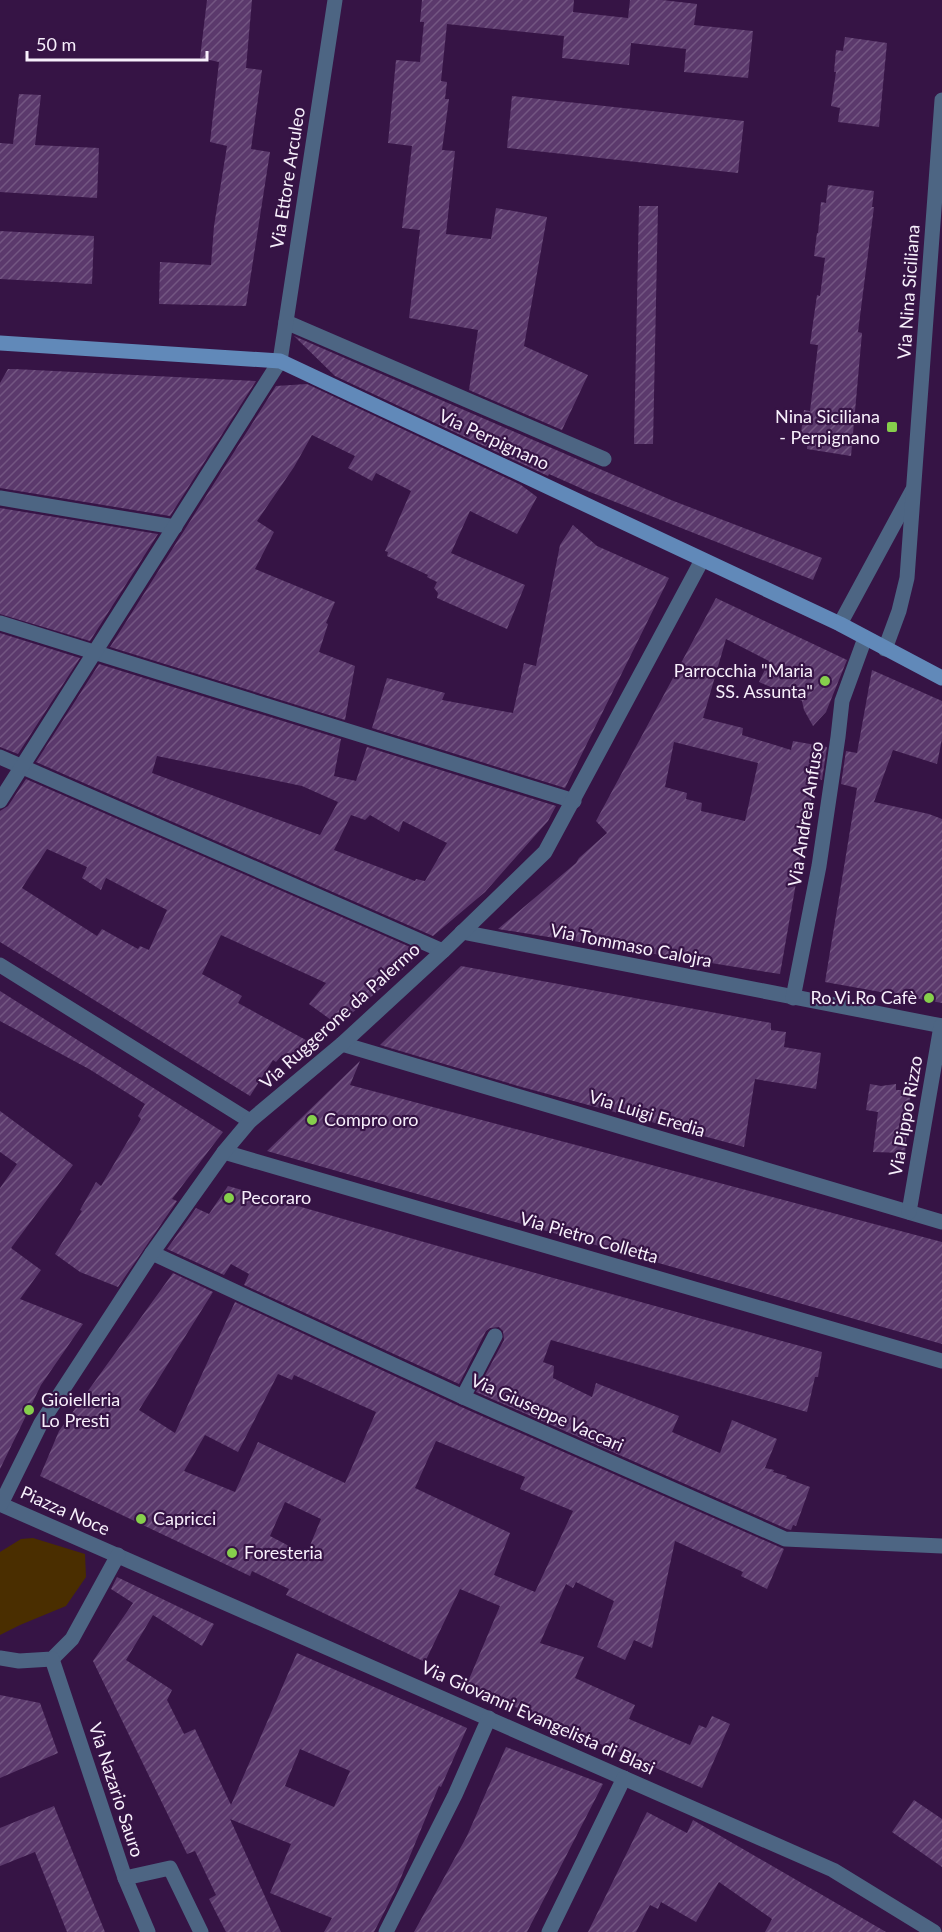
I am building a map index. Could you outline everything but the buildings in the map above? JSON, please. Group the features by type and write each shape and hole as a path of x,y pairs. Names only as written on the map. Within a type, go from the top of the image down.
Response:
{"street":[{"name":"Via Ettore Arculeo","path":"280,361 335,0"},
{"name":"Via Nina Siciliana","path":"885,649 899,611 907,578 942,100"},
{"path":"286,322 604,459"},
{"name":"Via Perpignano","path":"1,346 280,361 840,624 942,678"},
{"path":"0,801 280,361"},
{"name":"Via Nina Siciliana","path":"840,624 915,486"},
{"path":"0,498 175,527"},
{"name":"Via Ruggerone da Palermo","path":"1,1504 41,1423 152,1253 224,1152 250,1121 342,1044 546,852 702,560"},
{"path":"0,622 574,801"},
{"name":"Via Andrea Anfuso","path":"793,998 819,866 842,701 865,638"},
{"path":"0,757 443,951"},
{"name":"Via Tommaso Calojra","path":"462,932 941,1026"},
{"path":"0,965 250,1121"},
{"name":"Via Pippo Rizzo","path":"909,1212 941,1026"},
{"name":"Via Luigi Eredia","path":"342,1044 942,1222"},
{"name":"Via Pietro Colletta","path":"224,1152 942,1361"},
{"name":"Via Giuseppe Vaccari","path":"152,1253 463,1397 785,1539 942,1546"},
{"path":"463,1397 495,1336"},
{"name":"Piazza Noce","path":"1,1504 118,1555 72,1639 52,1659"},
{"name":"Via Giovanni Evangelista di Blasi","path":"118,1555 833,1870 934,1932"},
{"path":"0,1658 19,1661 52,1659"},
{"name":"Via Nazario Sauro","path":"52,1659 125,1878 148,1932"},
{"path":"387,1932 450,1805 489,1718"},
{"path":"549,1932 624,1778"},
{"path":"125,1878 170,1868 201,1932"}],"shaded area":[{"path":"33,1538 85,1554 86,1577 66,1606 0,1635 0,1552 21,1539"}],"place":[{"name":"Nina Siciliana - Perpignano","path":"892,427"},
{"name":"Parrocchia \"Maria SS. Assunta\"","path":"825,681"},
{"name":"Ro.Vi.Ro Cafè","path":"929,998"},
{"name":"Compro oro","path":"312,1120"},
{"name":"Pecoraro","path":"229,1198"},
{"name":"Gioielleria Lo Presti","path":"29,1410"},
{"name":"Capricci","path":"141,1519"},
{"name":"Foresteria","path":"232,1553"}]}
